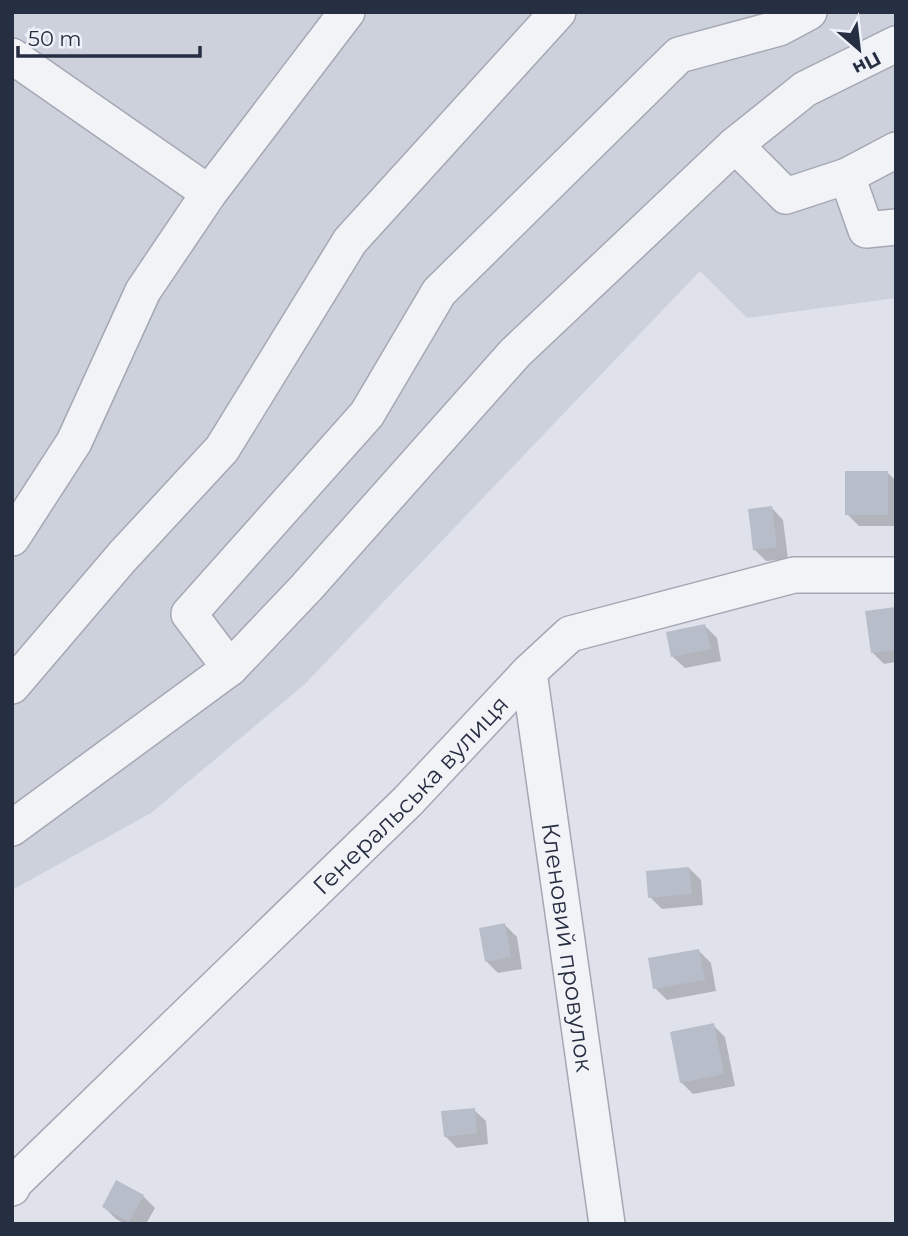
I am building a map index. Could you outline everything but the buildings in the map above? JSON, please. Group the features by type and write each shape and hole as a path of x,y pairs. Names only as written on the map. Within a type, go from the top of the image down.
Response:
{"street":[{"path":"12,538 74,442 143,291 209,193 347,12"},
{"path":"12,686 122,557 222,449 350,241 558,12"},
{"path":"230,668 189,614 367,414 439,292 679,55 779,28 810,12"},
{"path":"12,828 230,668 306,588 515,353 735,145 805,89 896,44"},
{"path":"12,56 209,193"},
{"path":"735,145 786,196 847,176 896,150"},
{"path":"847,176 866,230 896,227"},
{"name":"Генеральська вулиця","path":"12,1188 15,1182 408,801 529,672 570,634 794,575 896,575"},
{"name":"Кленовий провулок","path":"529,672 607,1224"}],"shaded area":[{"path":"12,12 896,12 896,298 747,318 700,271 304,685 151,813 12,890"}]}
